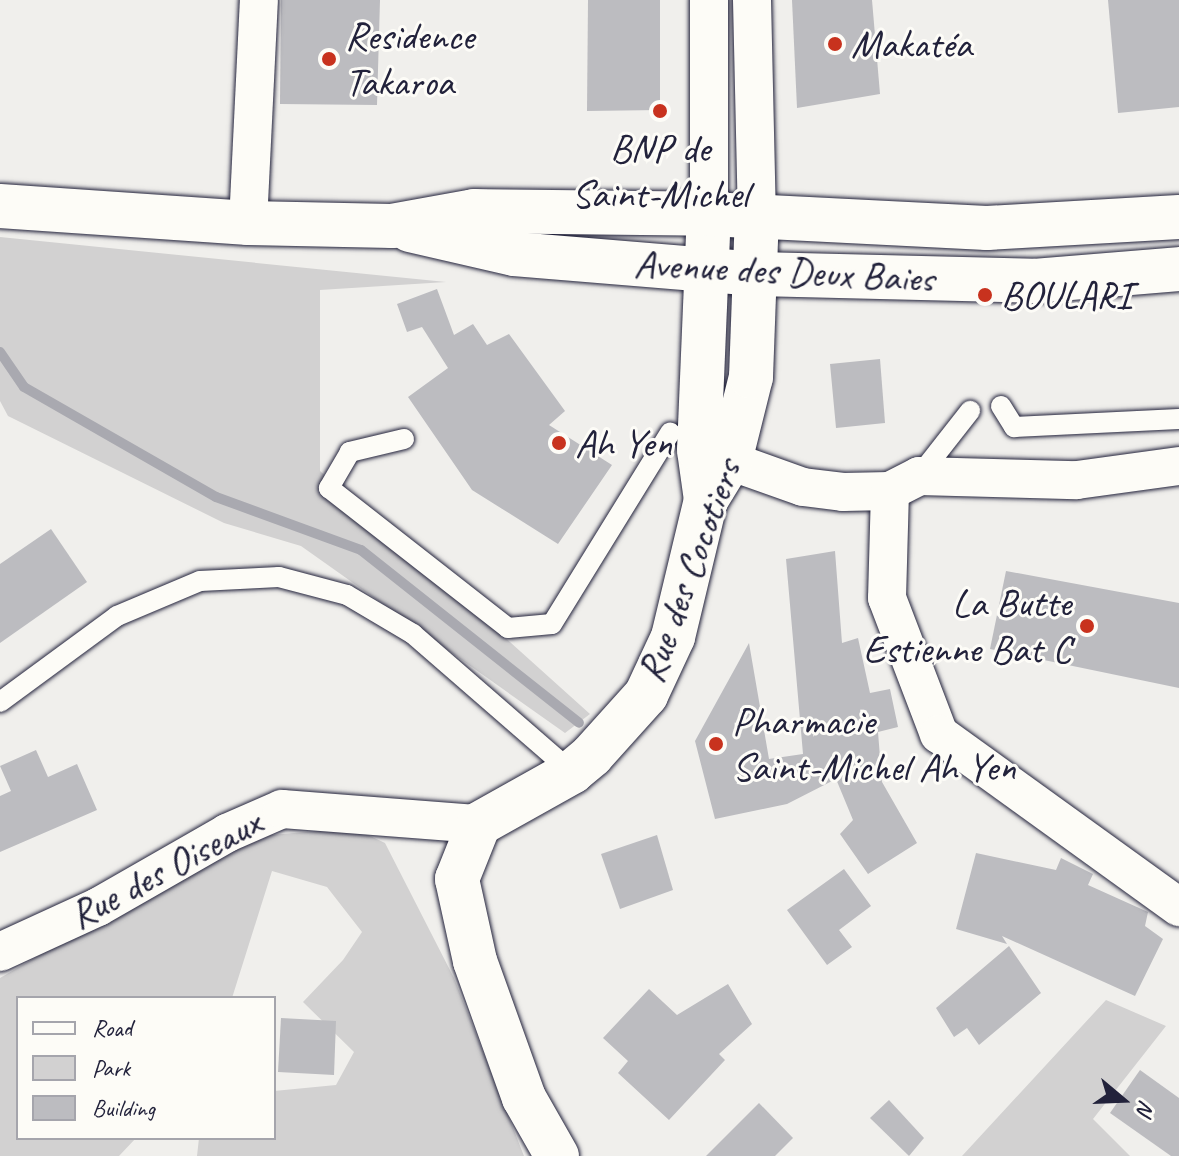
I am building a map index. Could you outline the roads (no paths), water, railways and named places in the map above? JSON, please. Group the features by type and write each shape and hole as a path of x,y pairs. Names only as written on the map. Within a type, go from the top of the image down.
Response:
{"main road":[{"name":"Avenue des Deux Baies","path":"0,206 248,223 392,226 474,211 709,214 987,228 1179,217"},
{"path":"706,500 699,450 709,214"},
{"name":"Rue des Cocotiers","path":"479,824 572,772 646,695 673,637 706,500 730,461 751,377 757,216"},
{"name":"Avenue des Deux Baies","path":"392,226 514,254 757,274 1034,281 1179,269"},
{"path":"479,824 457,879 463,923 524,1098 557,1156"}],"street":[{"path":"248,223 259,0"},
{"path":"709,0 709,214"},
{"path":"752,0 757,216"},
{"path":"730,461 803,487 1077,480 1179,466"},
{"path":"904,484 887,598 939,734 1179,907"},
{"name":"Rue des Oiseaux","path":"0,952 98,907 227,833 282,809 479,824"}],"lane":[{"path":"1001,406 1014,427 1179,419"},
{"path":"904,484 970,411"},
{"path":"404,439 350,452 329,488 508,628 552,624 670,433"},
{"path":"0,702 117,616 200,581 279,577 347,595 413,634 572,772"}],"waterway":[{"path":"0,352 24,387 216,497 361,550 579,723"}],"place":[{"name":"Makatéa","path":"835,44"},
{"name":"Residence Takaroa","path":"329,59"},
{"name":"BNP de Saint-Michel","path":"660,111"},
{"name":"BOULARI","path":"985,295"},
{"name":"Ah Yen","path":"559,443"},
{"name":"La Butte Estienne Bat C","path":"1087,626"},
{"name":"Pharmacie Saint-Michel Ah Yen","path":"716,744"}]}
